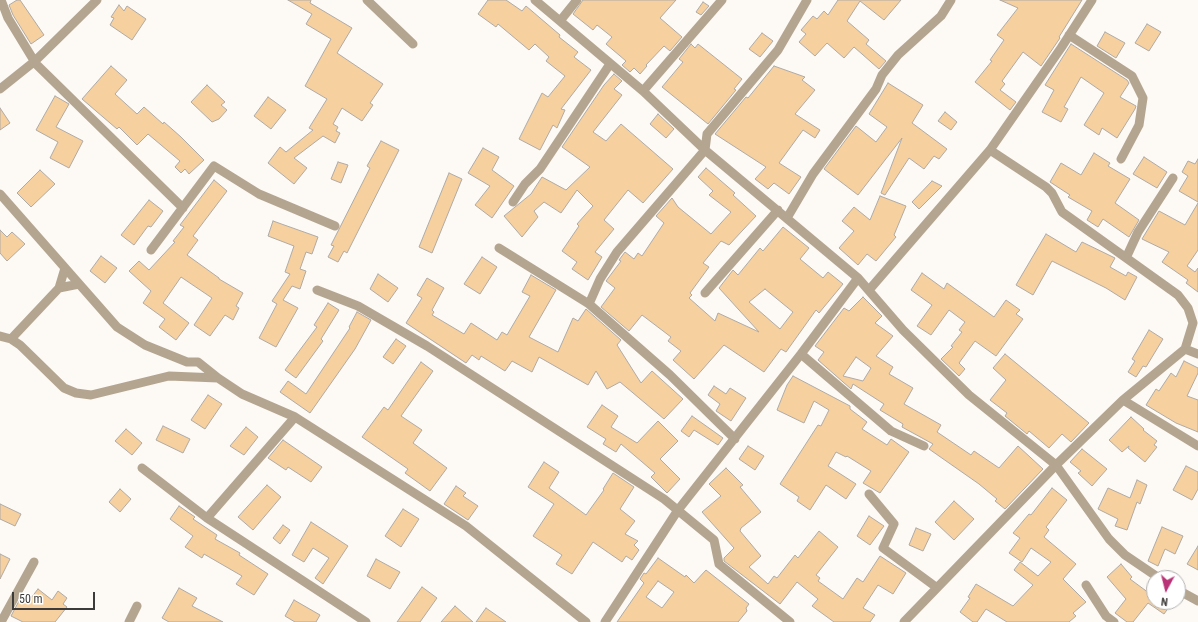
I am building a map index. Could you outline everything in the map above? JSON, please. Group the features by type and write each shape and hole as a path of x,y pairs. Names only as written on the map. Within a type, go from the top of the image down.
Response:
{"street":[{"path":"1,0 8,18 34,61 183,208"},
{"path":"0,89 34,61 97,0"},
{"path":"368,0 414,44"},
{"path":"536,0 643,91 705,150 858,278 903,330 968,395 1056,465 1109,539 1125,555 1147,570"},
{"path":"560,21 577,0"},
{"path":"643,91 722,0"},
{"path":"589,304 600,279 617,252 705,150 707,134 778,50 807,0"},
{"path":"787,218 813,174 876,89 882,75 898,56 941,16 951,0"},
{"path":"869,290 990,150 1092,0"},
{"path":"1069,35 1132,76 1143,98 1139,125 1121,159"},
{"path":"513,202 525,184 540,169 610,64"},
{"path":"907,621 936,587 1056,465 1123,400 1185,349 1193,323 1188,308 1178,295 1062,212 1052,193 1046,187 990,150"},
{"path":"151,250 214,166 260,194 334,226"},
{"path":"1126,258 1138,232 1173,178"},
{"path":"0,194 117,327 145,345 187,362 198,362 242,394 294,417 466,526 586,622"},
{"path":"705,293 778,210"},
{"path":"499,248 589,304 670,375 735,439"},
{"path":"11,339 59,288 65,268"},
{"path":"604,622 678,510 801,354 858,278"},
{"path":"59,288 79,284"},
{"path":"317,290 358,306 427,346 558,430 678,510 714,540 718,564 790,622"},
{"path":"0,336 11,339 64,388 76,393 91,395 169,376 218,378"},
{"path":"1185,349 1198,354"},
{"path":"801,354 891,431 924,446"},
{"path":"1123,400 1198,446"},
{"path":"207,518 294,417"},
{"path":"142,468 207,518 366,622"},
{"path":"869,494 894,524 883,548 936,587"},
{"path":"1,622 34,562"},
{"path":"1086,585 1106,616 1114,622"},
{"path":"1186,594 1198,601"},
{"path":"129,622 137,606"}],"building":[{"path":"17,0 20,0 44,35 31,44 13,15 9,5"},
{"path":"288,0 311,0 310,3 352,28 337,53 383,84 370,103 373,105 362,121 342,108 333,124 338,127 336,131 340,133 335,143 323,136 294,158 307,168 294,184 268,163 280,147 286,152 313,130 309,128 327,99 305,86 331,39 306,24 312,14"},
{"path":"488,0 506,0 522,11 526,6 560,35 559,37 578,52 574,57 591,70 561,109 565,110 557,128 553,125 540,150 519,139 542,93 548,97 565,76 546,61 549,57 535,44 529,50 498,24 496,27 478,14"},
{"path":"583,0 676,0 660,18 682,37 670,51 664,46 646,65 647,66 640,74 634,68 630,72 622,65 626,61 606,44 612,37 597,25 593,30 573,14"},
{"path":"838,0 901,0 884,20 860,1 847,21 869,40 866,44 886,61 879,69 854,47 844,58 827,43 815,56 799,42 806,34 801,30 813,16 817,19 824,11 828,15"},
{"path":"1000,0 1082,0 1059,37 1060,38 1041,66 1023,52 1002,81 1005,84 1000,90 1016,102 1010,110 975,82 992,61 990,60 1004,40 997,35 1018,8"},
{"path":"703,2 709,6 701,15 696,12"},
{"path":"119,5 124,11 127,6 146,19 132,40 110,25 114,18 111,17"},
{"path":"1147,24 1161,32 1149,51 1135,43"},
{"path":"1105,32 1125,43 1116,58 1097,46"},
{"path":"762,33 773,41 760,57 749,49"},
{"path":"691,44 695,48 698,44 742,79 734,89 736,90 708,124 662,87 683,62 679,59"},
{"path":"1071,44 1127,80 1129,83 1120,97 1136,106 1117,138 1102,128 1099,135 1084,125 1104,93 1081,77 1064,107 1068,109 1061,122 1042,112 1054,90 1045,85"},
{"path":"111,66 127,80 115,94 137,114 144,107 163,124 164,122 181,137 204,160 189,174 185,169 181,173 175,167 180,161 148,134 137,145 119,127 117,129 82,99"},
{"path":"774,66 805,77 802,80 815,90 795,114 820,130 815,138 803,130 779,163 801,177 789,194 774,183 768,189 755,179 766,167 715,134 746,97 748,98"},
{"path":"614,74 622,81 614,89 622,95 593,132 606,141 621,124 673,169 643,203 628,190 604,220 614,229 595,252 602,257 588,280 572,269 577,262 562,251 579,226 577,224 593,206 577,190 561,213 544,202 534,211 538,217 522,237 504,216 531,194 542,177 566,190 590,167 562,147 604,85"},
{"path":"888,83 923,105 912,123 947,149 939,159 934,156 924,169 909,158 885,195 881,193 902,138 858,195 824,169 856,126 876,142 887,127 869,114"},
{"path":"207,85 225,102 221,105 227,110 219,119 212,122 191,102"},
{"path":"55,96 69,104 56,127 83,141 69,168 50,158 58,142 36,130"},
{"path":"268,97 286,110 271,129 254,116"},
{"path":"0,108 10,123 0,130"},
{"path":"945,112 957,122 951,130 938,121"},
{"path":"658,114 674,129 666,138 650,124"},
{"path":"381,141 399,150 347,253 344,251 338,262 328,257 334,246 331,245 370,168 367,166"},
{"path":"483,148 499,157 492,170 514,186 492,218 475,205 490,186 468,173"},
{"path":"1094,153 1110,163 1108,166 1130,179 1115,203 1139,220 1129,237 1103,219 1098,227 1087,220 1092,211 1068,197 1070,195 1050,182 1061,163 1081,175"},
{"path":"1144,157 1167,172 1157,188 1133,174"},
{"path":"1198,159 1198,202 1179,191 1188,176 1182,172 1188,161 1195,164"},
{"path":"338,162 348,165 341,183 331,179"},
{"path":"706,168 735,193 733,195 756,216 729,245 721,241 703,263 709,267 690,293 692,295 689,298 715,321 718,313 759,332 719,288 733,270 738,275 760,248 763,251 783,227 809,248 800,259 823,278 828,272 843,284 819,313 816,310 786,352 781,349 764,372 724,345 694,379 673,360 681,351 668,341 671,337 642,315 629,331 601,307 615,288 606,281 621,261 619,260 625,252 634,259 638,253 642,256 664,223 656,216 672,198 678,207 711,234 731,212 709,195 713,191 698,177","holes":["765,289 793,312 780,329 749,302"]},
{"path":"40,170 55,184 31,207 17,193"},
{"path":"449,173 462,179 432,253 419,247"},
{"path":"214,180 227,191 193,236 198,240 187,255 219,279 243,293 236,306 239,308 233,320 225,315 210,336 194,325 212,298 181,277 163,303 189,323 176,340 159,327 165,319 143,303 151,291 129,271 139,261 149,270 175,242 173,241 184,227 180,225"},
{"path":"932,181 942,186 919,209 912,202"},
{"path":"880,196 906,206 894,235 896,237 876,261 867,254 858,265 839,248 854,231 842,221 854,207 870,220"},
{"path":"149,200 163,211 151,227 148,226 134,245 121,235"},
{"path":"1198,203 1198,250 1187,266 1195,272 1198,268 1198,292 1186,283 1188,280 1162,262 1169,252 1142,239 1159,211 1185,225"},
{"path":"273,221 318,237 312,254 306,252 300,269 306,271 300,289 292,286 283,300 298,308 276,347 259,338 277,304 272,301 290,274 285,272 294,246 268,236"},
{"path":"0,230 7,237 12,232 25,244 7,261 0,253"},
{"path":"1046,234 1076,252 1082,242 1115,258 1110,267 1126,276 1128,272 1137,277 1125,300 1106,288 1052,261 1033,295 1016,285"},
{"path":"101,256 117,268 105,283 90,271"},
{"path":"482,257 497,267 480,294 464,284"},
{"path":"922,273 944,289 947,283 994,317 1006,300 1020,310 1016,314 1023,319 996,356 975,341 959,363 965,369 959,376 941,359 953,347 951,346 962,332 959,330 965,322 949,310 931,335 917,326 932,305 911,290"},
{"path":"378,274 398,288 388,302 370,289"},
{"path":"531,275 556,290 529,337 558,352 573,318 578,321 586,309 621,340 617,345 641,383 652,371 683,399 664,419 620,382 607,389 596,371 588,385 539,357 532,372 512,361 505,371 481,356 479,360 472,355 466,363 406,323 422,298 417,295 427,278 444,288 432,310 434,312 432,315 464,334 471,323 497,340 502,332 507,335 530,296 522,292"},
{"path":"863,297 882,316 875,323 893,336 876,356 893,367 889,374 913,388 904,404 941,425 937,432 971,455 974,451 999,468 1018,446 1043,469 1005,509 995,501 997,499 979,484 929,449 933,444 902,427 903,424 880,410 884,404 853,384 851,389 818,360 824,352 815,346 844,308 849,311","holes":["856,357 871,368 863,381 843,376"]},
{"path":"328,303 339,310 321,339 323,341 296,378 285,370 317,327 314,325"},
{"path":"357,312 371,320 355,349 310,413 280,392 288,381 306,394 350,328 349,327"},
{"path":"1149,330 1163,339 1146,367 1143,366 1136,377 1128,372 1135,361 1132,359"},
{"path":"396,339 406,346 393,364 383,357"},
{"path":"1005,354 1089,423 1071,442 1062,434 1049,448 1029,431 1027,434 1005,416 1007,413 990,400 1006,380 993,368"},
{"path":"1184,361 1198,368 1198,373 1187,396 1198,400 1198,432 1176,423 1146,405 1156,389 1159,391 1171,373 1176,377"},
{"path":"421,362 433,371 401,416 422,430 413,443 447,468 430,491 405,473 408,469 362,437 384,407 388,410"},
{"path":"793,376 850,406 850,409 867,422 862,429 887,445 891,439 909,452 880,493 863,483 871,471 847,456 846,457 836,452 828,466 856,484 846,499 826,485 810,510 797,501 799,497 780,484 818,425 821,426 829,410 814,401 804,423 777,410 787,385"},
{"path":"714,386 726,394 730,388 746,398 731,421 716,411 720,404 708,395"},
{"path":"208,395 222,404 205,429 191,420"},
{"path":"602,405 618,416 611,427 637,443 658,421 678,441 660,459 680,479 667,493 651,477 655,473 621,444 616,452 603,444 606,439 587,427"},
{"path":"692,416 723,438 718,445 694,430 689,437 681,431"},
{"path":"1131,417 1144,429 1143,430 1157,441 1154,445 1157,447 1145,462 1128,448 1129,446 1122,452 1109,440"},
{"path":"163,426 190,439 183,453 156,440"},
{"path":"246,427 258,437 244,455 230,446"},
{"path":"126,429 142,443 132,455 115,441"},
{"path":"283,440 322,467 311,482 288,467 286,470 268,458"},
{"path":"748,446 764,456 755,470 739,459"},
{"path":"1082,449 1107,469 1092,486 1078,473 1081,471 1070,462"},
{"path":"544,462 559,472 549,488 586,515 604,490 603,489 613,473 634,487 620,509 635,521 625,534 638,541 634,545 639,550 632,560 626,556 622,562 593,542 572,574 556,564 562,555 533,536 554,504 528,487"},
{"path":"1186,466 1198,472 1198,489 1192,500 1173,490"},
{"path":"726,468 743,485 740,487 761,512 741,528 740,531 761,556 749,567 768,584 774,576 777,578 795,555 798,558 819,531 838,547 816,575 820,578 818,581 843,599 857,578 863,582 880,556 906,573 893,594 878,585 863,608 875,615 870,622 834,622 812,606 818,599 797,582 780,604 724,561 724,558 734,548 702,512 721,496 709,484"},
{"path":"1137,480 1147,485 1140,504 1137,502 1127,530 1115,526 1118,519 1098,509 1108,488 1130,498"},
{"path":"267,485 281,497 253,530 238,517"},
{"path":"456,486 466,493 463,496 478,506 468,520 444,504"},
{"path":"1052,488 1067,500 1046,527 1049,530 1044,537 1076,564 1063,579 1086,602 1073,613 1076,616 1069,622 1007,622 986,609 977,622 973,622 960,612 970,598 968,597 976,584 1013,606 1033,585 1014,570 1020,562 1038,576 1051,562 1031,548 1022,562 1009,553 1020,538 1013,533 1029,514 1031,515"},
{"path":"120,489 131,499 120,512 109,502"},
{"path":"954,501 974,519 954,540 935,522"},
{"path":"0,504 21,514 15,526 0,519"},
{"path":"179,506 195,517 193,519 217,535 215,539 240,553 239,555 268,574 254,595 236,584 242,576 204,554 202,558 185,547 193,536 170,519"},
{"path":"403,509 419,519 401,547 385,536"},
{"path":"869,516 884,526 870,545 857,536"},
{"path":"311,522 348,546 323,584 315,578 329,558 313,548 304,562 292,555"},
{"path":"283,525 290,530 280,544 273,538"},
{"path":"1162,527 1183,536 1175,554 1165,549 1158,566 1148,561"},
{"path":"916,528 931,534 923,551 909,545"},
{"path":"1198,546 1198,570 1187,564"},
{"path":"0,554 10,559 0,579"},
{"path":"658,558 685,577 686,575 694,583 706,570 749,604 746,608 747,611 738,622 617,622 644,583 640,579 644,573 646,574","holes":["658,581 674,592 662,608 646,597"]},
{"path":"376,559 400,572 390,589 367,576"},
{"path":"1121,564 1132,577 1130,579 1146,591 1146,606 1133,622 1127,622 1115,613 1126,599 1107,577"},
{"path":"422,587 437,598 420,622 397,622"},
{"path":"179,588 197,598 192,606 223,622 169,622 162,618"},
{"path":"38,589 52,600 58,591 67,598 63,604 67,607 55,622 23,622 11,616 20,599 27,603"},
{"path":"294,600 320,615 316,622 295,622 285,616"},
{"path":"455,606 473,622 441,622"},
{"path":"486,608 506,622 476,622"},
{"path":"1158,610 1167,610 1164,614"}]}
